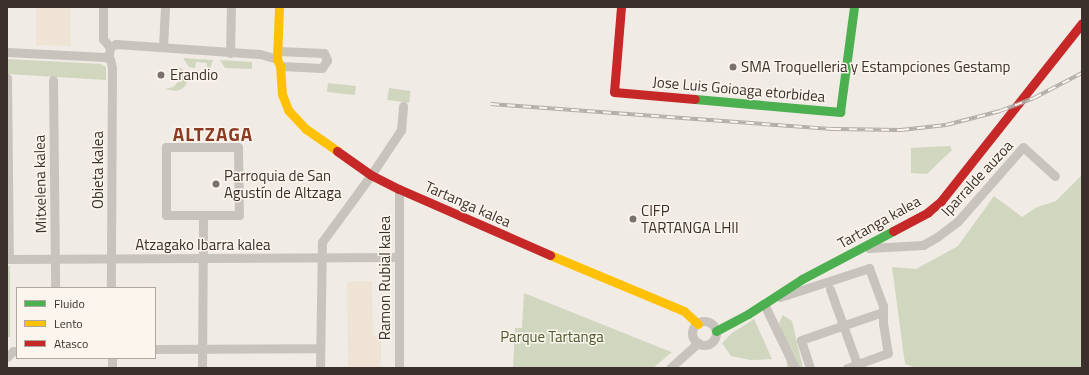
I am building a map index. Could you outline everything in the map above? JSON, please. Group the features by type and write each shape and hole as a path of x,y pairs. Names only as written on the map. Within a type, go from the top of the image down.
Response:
{"street":[{"name":"Obieta kalea","path":"103,7 103,40 112,68 111,287"},
{"path":"163,47 165,7"},
{"path":"230,53 231,7"},
{"name":"Tartanga kalea","path":"279,7 278,58 280,85 284,104 297,121 371,175 399,189 677,308 698,324"},
{"name":"Jose Luis Goioaga etorbidea","path":"621,7 614,92 840,112 854,7"},
{"name":"Tartanga kalea","path":"716,331 764,304 802,279 913,221 941,201 1082,23"},
{"path":"7,52 108,53 116,44 260,54 278,58"},
{"path":"8,78 8,259"},
{"name":"Mitxelena kalea","path":"52,80 55,287"},
{"path":"320,368 322,242 371,175 401,130 403,106"},
{"name":"Iparralde auzoa","path":"867,245 873,248 923,245 937,237 958,221 1023,146 1055,176"},
{"path":"166,147 238,147 239,214 203,215 166,215 166,147"},
{"name":"Ramon Rubial kalea","path":"399,189 399,368"},
{"path":"202,368 203,215"},
{"name":"Atzagako Ibarra kalea","path":"8,259 321,259 399,257"},
{"path":"773,298 781,297 869,268 883,306 883,323 888,353 847,368"},
{"path":"830,289 857,364"},
{"path":"764,304 795,368"},
{"path":"810,368 801,340 883,312"},
{"path":"670,368 698,343 709,344 715,339 716,331 709,322 698,324 693,333 698,343"},
{"path":"156,349 320,348"}],"green space":[{"path":"183,58 213,60 210,69 207,69 207,63 196,62 195,68 189,67"},
{"path":"7,59 101,64 106,67 106,80 7,74"},
{"path":"220,60 252,62 252,69 225,68"},
{"path":"179,67 185,71 188,77 186,85 182,89 176,91 165,89 173,87 179,81"},
{"path":"328,83 356,86 355,95 327,92"},
{"path":"389,88 411,91 409,103 387,100"},
{"path":"950,146 952,150 927,174 911,173 911,148"},
{"path":"1082,175 1082,368 916,368 905,364 892,267 916,269 958,246 994,196 1022,217 1037,207 1056,201"},
{"path":"7,266 10,266 10,337 7,337"},
{"name":"Parque Tartanga","path":"524,293 672,352 653,368 513,368 515,328 522,328"},
{"path":"783,315 792,321 803,368 787,368 786,344 779,323"},
{"path":"754,319 772,359 751,360 731,356 722,343 732,333"}],"shaded area":[{"path":"36,7 70,7 71,46 38,45 36,47"},
{"path":"351,281 372,281 373,336 381,337 381,368 348,368 347,283"}],"railway":[{"path":"491,104 833,129 901,130 946,125 1000,111 1034,98 1082,73"}],"traffic: fast":[{"path":"695,99 840,112 854,7"},
{"path":"716,331 748,314 802,279 893,231"}],"traffic: slow":[{"path":"279,7 277,59 280,66 282,94 288,110 306,129 337,151"},
{"path":"550,255 684,311 698,324"}],"traffic: jam":[{"path":"621,7 614,92 695,99"},
{"path":"893,231 928,212 941,201 1082,23"},
{"path":"337,151 371,175 399,189 550,255"}],"place":[{"name":"SMA Troquelleria y Estampciones Gestamp","path":"733,67"},
{"name":"Erandio","path":"161,75"},
{"name":"Parroquia de San Agustín de Altzaga","path":"216,184"},
{"name":"CIFP TARTANGA LHII","path":"633,219"}],"district":[{"name":"ALTZAGA","path":"213,134"}]}
